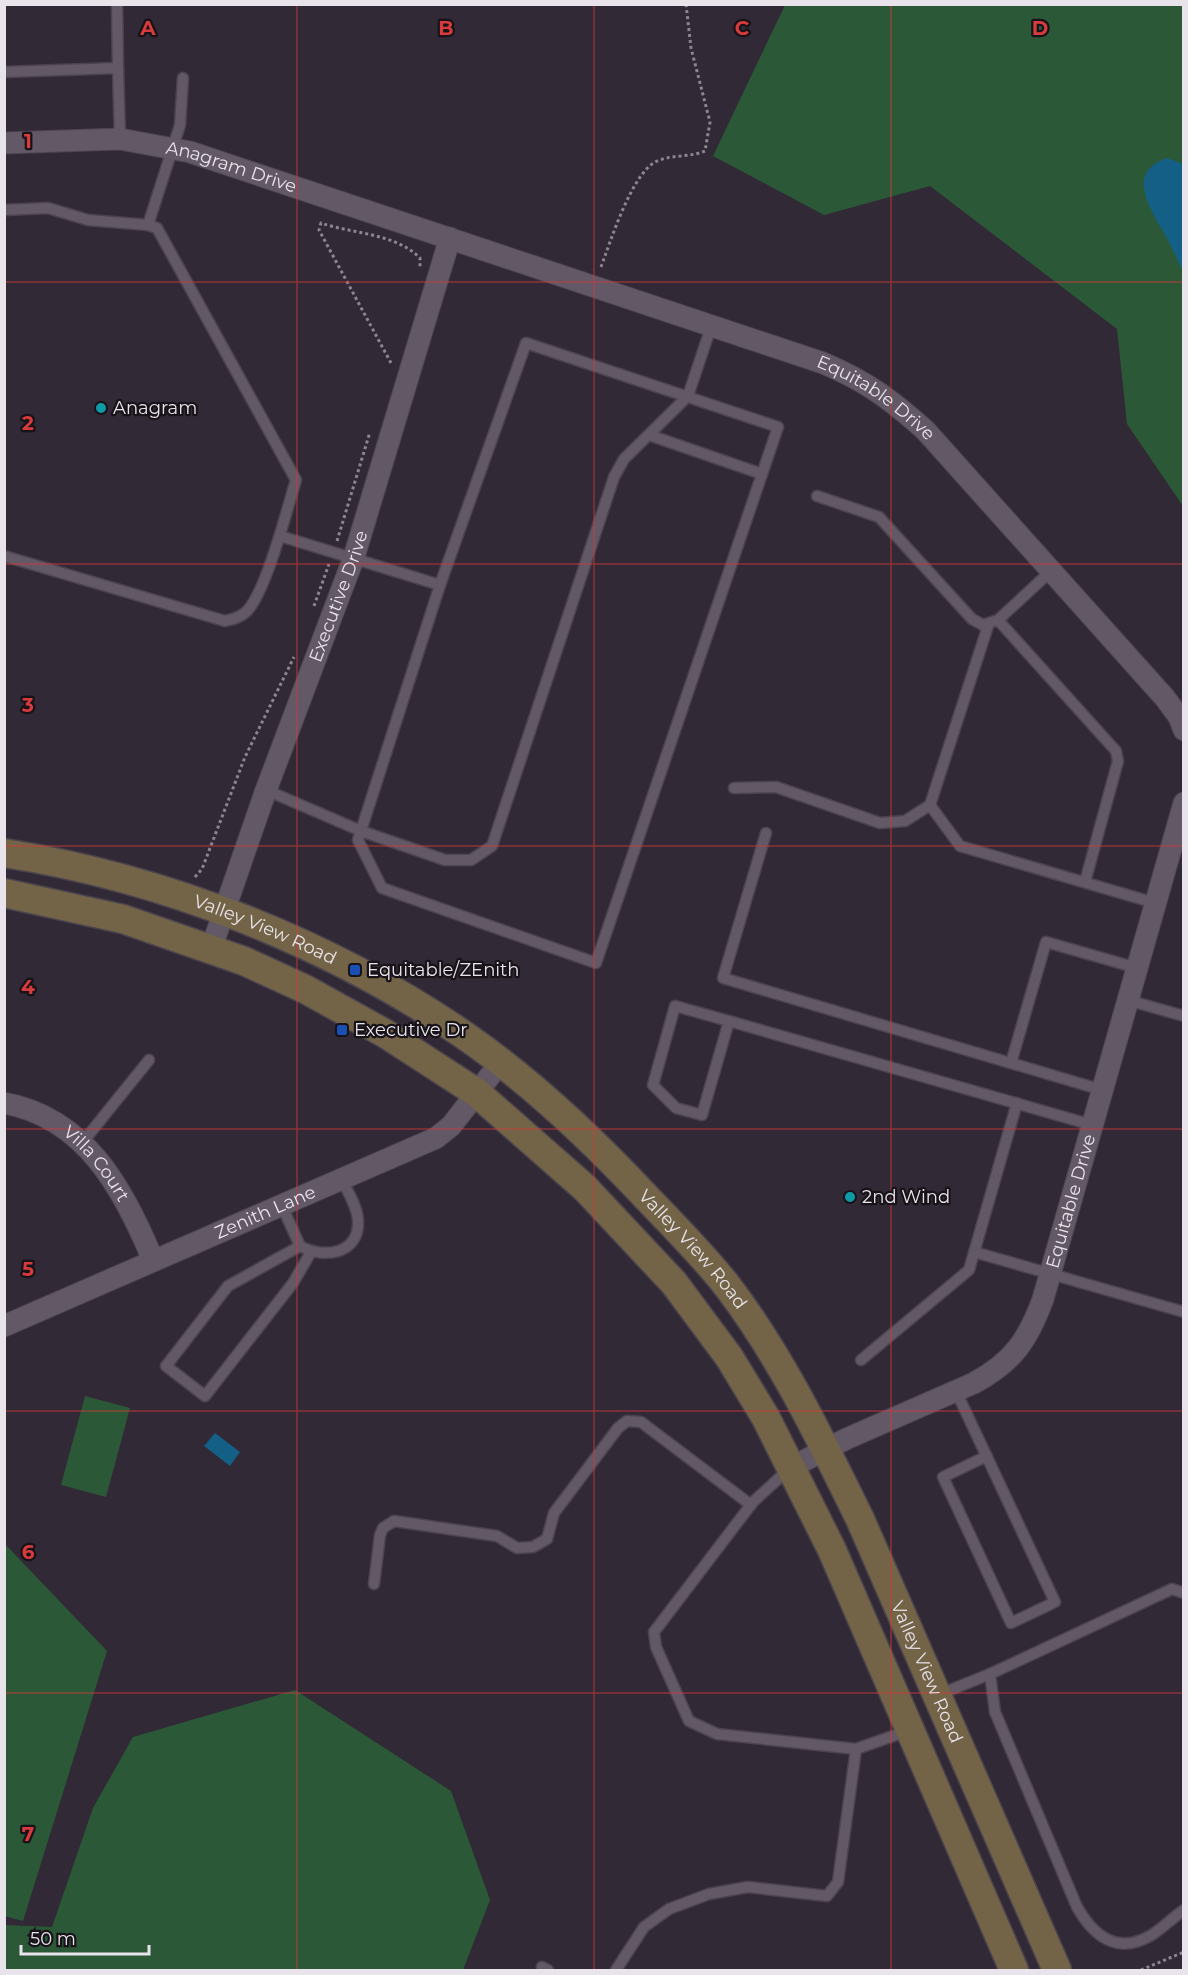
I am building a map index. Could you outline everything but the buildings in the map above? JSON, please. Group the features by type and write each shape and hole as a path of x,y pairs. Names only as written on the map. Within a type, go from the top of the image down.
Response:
{"main road":[{"name":"Valley View Road","path":"4,853 61,863 228,903 379,983 462,1034 598,1146 728,1287 781,1367 860,1519 1057,1971"},
{"name":"Valley View Road","path":"4,893 123,919 211,950 305,989 386,1034 477,1093 585,1188 674,1283 729,1357 766,1418 832,1550 1014,1971"}],"street":[{"name":"Anagram Drive","path":"4,143 120,139 172,148 450,238"},
{"name":"Equitable Drive","path":"450,238 823,363 861,379 894,402 925,430 1051,571 1179,706 1184,730"},
{"name":"Executive Drive","path":"211,950 266,789 354,557 450,238"},
{"name":"Equitable Drive","path":"792,1467 825,1449 991,1373 1022,1345 1033,1325 1050,1274 1184,803"},
{"name":"Zenith Lane","path":"4,1326 436,1138 451,1126 500,1063"},
{"name":"Villa Court","path":"4,1103 25,1107 52,1118 82,1143 107,1172 135,1216 153,1260"}],"lane":[{"path":"117,4 120,139"},
{"path":"4,72 118,68"},
{"path":"148,225 180,125 183,78"},
{"path":"4,210 48,208 88,220 148,225 157,228 296,480 280,536 255,600 238,618 225,621 4,556"},
{"path":"266,789 361,831 455,862 471,860 492,846 614,477 624,459 688,396 711,327"},
{"path":"526,343 778,427 762,474 596,963 382,888 358,840 440,585 526,343"},
{"path":"650,435 762,474"},
{"path":"817,496 879,517 972,619 993,623 1116,751 1118,761 1084,882"},
{"path":"280,536 440,585"},
{"path":"734,788 776,787 880,823 904,821 930,805 993,623 1051,571"},
{"path":"930,805 960,846 1155,903"},
{"path":"766,833 723,978 1102,1090"},
{"path":"1011,1063 1046,942 1137,968"},
{"path":"1127,1000 1184,1016"},
{"path":"729,1021 702,1115 676,1108 653,1085 675,1006 729,1021 1017,1103 1092,1125"},
{"path":"82,1143 149,1060"},
{"path":"861,1360 969,1270 1017,1103"},
{"path":"282,1206 300,1246 310,1252 322,1254 341,1251 355,1236 358,1217 342,1180"},
{"path":"300,1246 228,1286 166,1366 205,1396 293,1283 310,1252"},
{"path":"974,1252 1184,1312"},
{"path":"956,1390 987,1456 1055,1602 1011,1623 943,1477 987,1456"},
{"path":"374,1584 380,1535 383,1528 394,1521 497,1536 517,1548 533,1547 547,1539 554,1513 618,1428 627,1421 641,1422 751,1505"},
{"path":"792,1467 751,1505 654,1632 656,1647 689,1721 717,1734 856,1749 910,1730"},
{"path":"938,1695 990,1674 1172,1589 1184,1593"},
{"path":"990,1674 995,1712 1077,1907 1095,1933 1112,1942 1131,1943 1150,1936 1184,1910"},
{"path":"616,1971 644,1927 669,1909 709,1894 748,1887 827,1896 838,1882 856,1749"}],"path":[{"path":"602,267 621,218 645,171 665,158 694,156 705,151 710,137 710,122 691,48 686,4"},
{"path":"391,363 319,230 321,223 336,229 364,232 413,252 420,258 420,275"},
{"path":"389,370 395,352"},
{"path":"313,607 371,430"},
{"path":"228,903 192,881 202,869 245,757 298,647"},
{"path":"1141,1971 1184,1952"}],"green space":[{"path":"785,5 1183,5 1183,506 1127,424 1117,329 930,186 824,215 713,156"},
{"path":"85,1396 130,1408 106,1497 61,1485"},
{"path":"4,1543 107,1651 23,1921 4,1916"},
{"path":"295,1690 451,1791 490,1900 463,1970 5,1970 5,1925 52,1927 93,1808 133,1737"}],"water":[{"path":"1167,158 1183,164 1183,271 1144,192 1147,173 1154,165"},
{"path":"215,1433 240,1452 230,1466 204,1446"}],"place":[{"name":"Anagram","path":"101,408"},
{"name":"Equitable/ZEnith","path":"355,970"},
{"name":"Executive Dr","path":"342,1030"},
{"name":"2nd Wind","path":"850,1197"}]}
